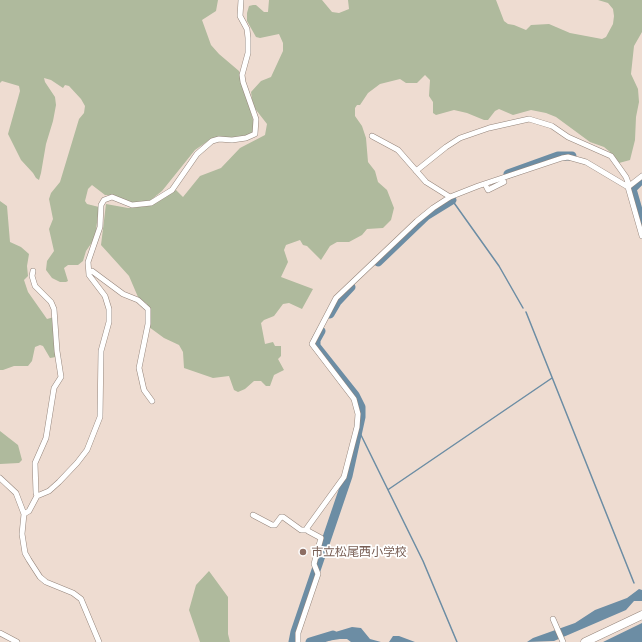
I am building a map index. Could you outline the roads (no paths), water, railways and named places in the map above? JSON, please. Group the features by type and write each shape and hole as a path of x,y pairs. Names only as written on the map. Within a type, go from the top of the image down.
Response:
{"highway":[{"path":"585,642 642,615"}],"street":[{"path":"24,514 29,511 37,496 49,491 60,482 77,463 87,450 100,416 101,350 109,322 109,309 105,296 90,275 88,258 100,226 101,205 104,200 112,197 132,205 151,203 172,190 197,154 212,141 246,138 255,134 256,119 242,75 248,53 248,38 247,29 240,16 241,0"},
{"path":"416,171 446,147 460,138 489,128 529,119 552,126 568,137 611,156 626,177 642,236"},
{"path":"372,136 398,150 426,182 450,197"},
{"path":"306,530 344,477 355,436 358,414 352,395 312,344 313,339 333,302 352,281 417,221 450,197 485,184 568,157 586,162 628,186"},
{"path":"628,186 642,176"},
{"path":"485,184 488,190 504,182"},
{"path":"33,271 32,276 35,286 51,302 54,309 57,351 61,377 54,388 46,438 34,463 37,496"},
{"path":"90,272 92,271 118,292 138,300 148,309 148,324 139,368 144,390 152,401"},
{"path":"0,478 16,493 24,514 22,534 25,553 29,560 40,578 73,593 81,599 99,642"},
{"path":"253,515 275,525 283,517 301,530 306,530 322,538 314,564 318,574 297,640"},
{"path":"554,619 563,641"},
{"path":"0,633 17,642"}],"water":[{"path":"639,589 642,590 642,601 634,601 626,610 554,641 527,642 533,638 575,623 595,610 627,598"},
{"path":"642,623 642,642 603,642"},
{"path":"352,627 361,628 370,639 381,642 351,642 347,639 340,639 320,642 323,639 322,636"},
{"path":"393,636 399,636 415,642 389,642"}],"waterway":[{"path":"508,174 558,156 572,156"},
{"path":"642,179 632,189 642,224"},
{"path":"452,200 499,266 523,308"},
{"path":"378,262 426,216 452,200"},
{"path":"330,314 337,302 351,287"},
{"path":"526,312 634,583"},
{"path":"293,642 295,632 348,476 361,417 361,407 355,395 316,346 316,340 321,331"},
{"path":"389,489 552,378"},
{"path":"359,431 423,561 457,642"},
{"path":"310,642 333,635"}],"place":[{"name":"市立松尾西小学校","path":"303,552"}]}
